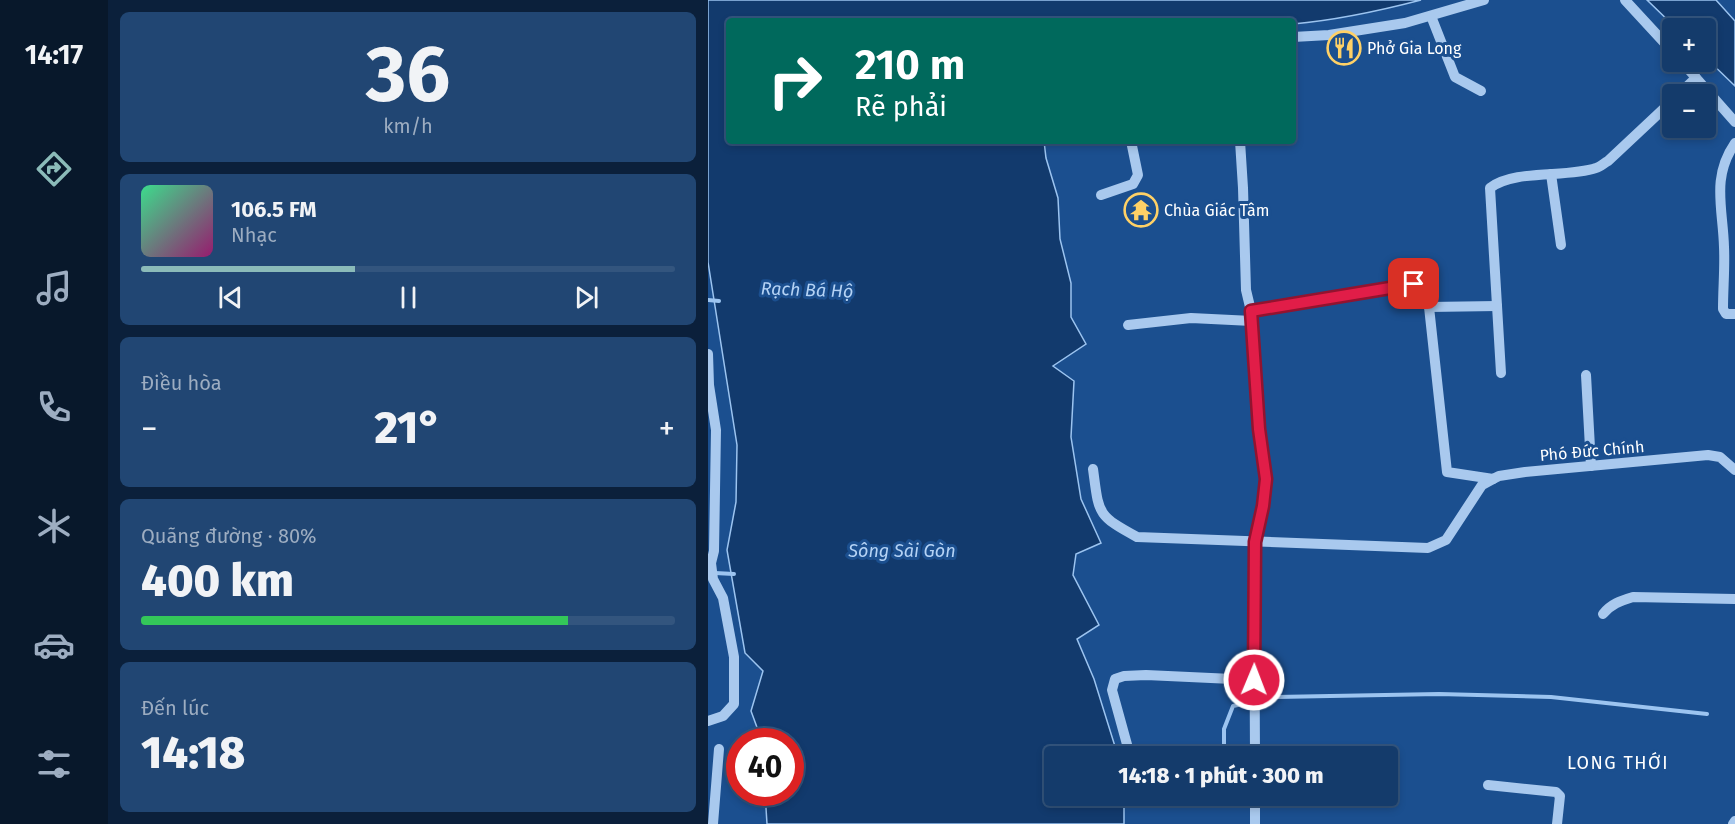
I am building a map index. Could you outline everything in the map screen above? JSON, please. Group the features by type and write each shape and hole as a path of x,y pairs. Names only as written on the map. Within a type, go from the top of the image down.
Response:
{"street":[{"path":"1296,37 1329,35 1405,23 1484,0"},
{"path":"1625,0 1662,40"},
{"path":"1426,18 1455,77 1481,91"},
{"path":"1691,72 1735,122"},
{"path":"1690,84 1696,78"},
{"path":"1501,373 1490,188 1497,182 1596,168 1608,161 1662,110"},
{"path":"1735,143 1721,171 1719,204 1724,246 1723,309 1726,314 1735,314"},
{"path":"1101,195 1133,184 1137,175 1132,144"},
{"path":"1240,144 1246,290 1251,316 1259,429 1266,479 1255,542 1255,746"},
{"path":"1551,174 1561,245"},
{"path":"1128,325 1191,318 1251,316 1419,283 1424,287 1429,306 1497,306"},
{"name":"Phó Đức Chính","path":"1429,306 1447,472 1493,479 1525,472 1708,455 1720,457 1735,470"},
{"path":"708,354 709,385 716,430 711,551 713,579 723,598 734,657 734,704 723,716 708,721"},
{"path":"1586,375 1591,466"},
{"path":"1093,469 1098,507 1110,522 1137,537 1428,548 1446,540 1482,485 1493,479"},
{"path":"1603,615 1618,601 1633,597 1735,599"},
{"path":"1127,746 1112,690 1115,679 1124,676 1146,675 1254,680"},
{"path":"712,824 719,749"},
{"path":"1488,785 1556,792 1560,796 1557,824"},
{"path":"1255,806 1255,824"}],"water":[{"name":"Sông Sài Gòn","path":"708,0 1421,0 1358,15 1296,24 1296,18 726,18 726,144 1044,144 1046,158 1058,198 1060,239 1071,283 1071,317 1086,344 1053,366 1074,381 1071,437 1081,499 1101,543 1076,554 1073,575 1099,625 1077,639 1094,679 1115,746 1044,746 1044,806 1124,806 1124,824 767,824 766,806 804,806 804,728 757,728 751,711 763,671 745,653 727,550 736,502 737,445 708,262"},
{"path":"1647,0 1716,0 1735,21 1735,86 1716,68 1716,18 1666,18"}],"waterway":[{"name":"Rạch Bá Hộ","path":"708,300 719,301"},
{"path":"715,573 734,574"},
{"path":"1224,746 1224,729 1233,706 1276,697 1439,694 1551,697 1707,714"}],"place":[{"name":"Phở Gia Long","path":"1344,48"},
{"name":"Chùa Giác Tâm","path":"1141,210"}],"district":[{"name":"LONG THỚI","path":"1618,763"}],"route":[{"path":"1254,680 1255,542 1266,479 1259,429 1251,311 1414,284"}]}
